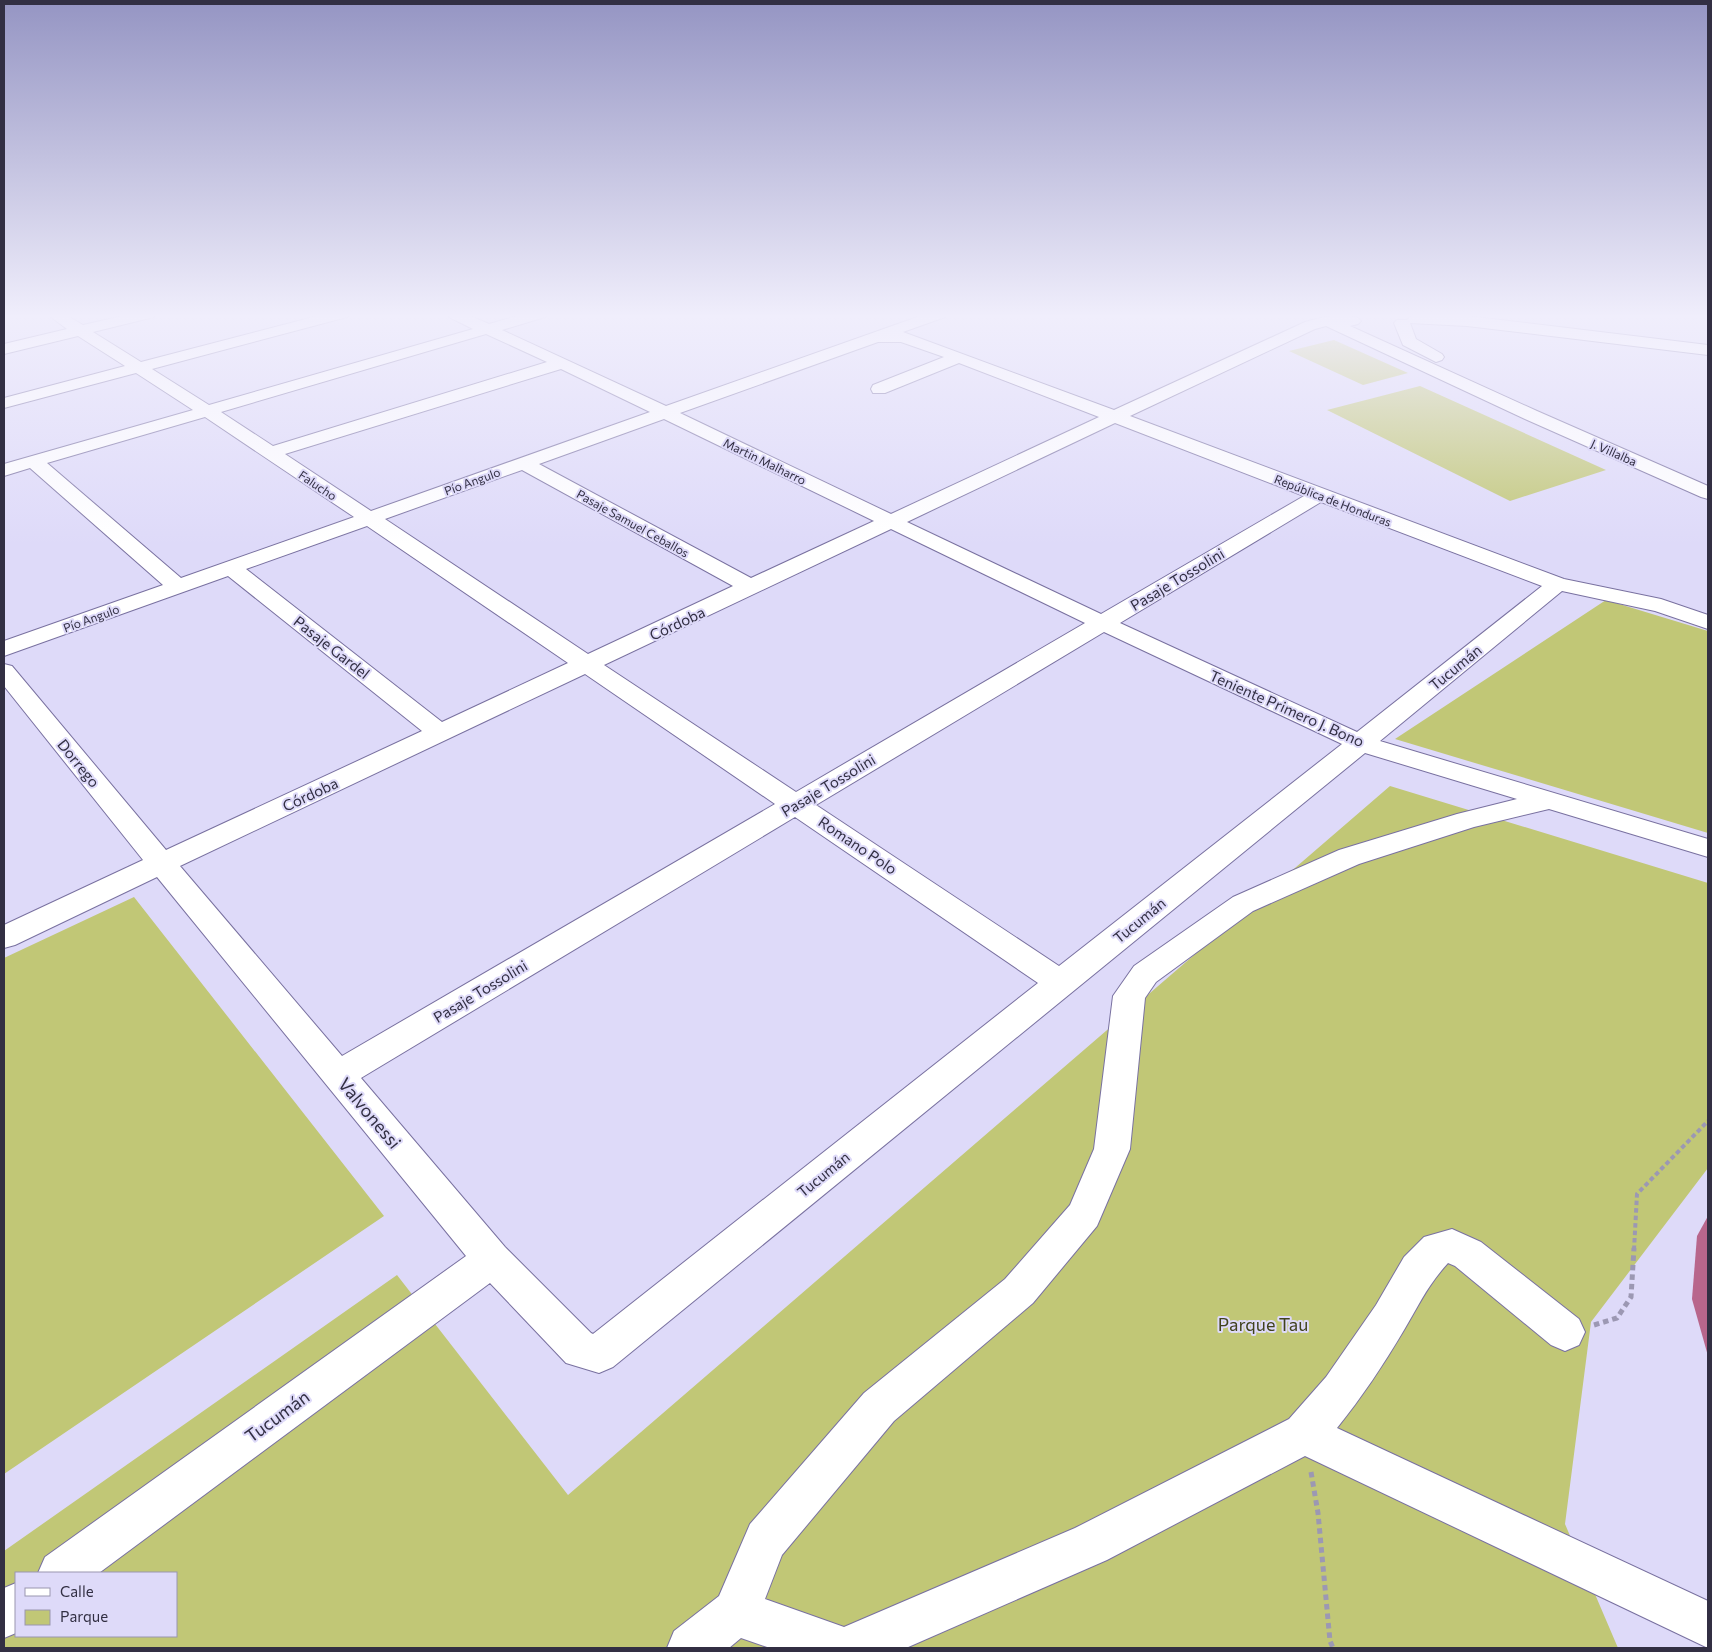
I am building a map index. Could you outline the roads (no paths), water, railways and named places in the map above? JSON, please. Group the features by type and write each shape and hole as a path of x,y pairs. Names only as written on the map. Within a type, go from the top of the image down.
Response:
{"street":[{"path":"4,403 48,391"},
{"name":"Falucho","path":"174,391 584,661"},
{"path":"4,470 278,391"},
{"path":"271,453 471,391"},
{"name":"Martin Malharro","path":"621,391 888,521"},
{"name":"Pío Angulo","path":"4,649 725,391"},
{"name":"República de Honduras","path":"1047,391 1558,584"},
{"name":"Córdoba","path":"4,926 158,860 1166,391"},
{"name":"J. Villalba","path":"1479,391 1708,493"},
{"name":"J. Villalba","path":"1509,391 1708,479"},
{"path":"33,461 178,586"},
{"name":"Pasaje Samuel Ceballos","path":"523,463 743,583"},
{"name":"Pasaje Tossolini","path":"338,1075 1319,495"},
{"name":"Córdoba","path":"4,937 432,726 584,661 743,583 888,521"},
{"name":"Teniente Primero J. Bono","path":"888,521 1360,743 1708,848"},
{"name":"Pasaje Gardel","path":"231,568 432,726"},
{"path":"1558,584 1661,606 1708,622"},
{"name":"Tucumán","path":"599,1354 1558,584"},
{"name":"Romano Polo","path":"584,661 1061,983"},
{"name":"Dorrego","path":"4,671 158,860"},
{"path":"691,1648 736,1613 766,1540 879,1407 1019,1291 1084,1215 1112,1149 1129,996 1145,974 1243,904 1349,857 1467,820 1552,800"},
{"name":"Valvonessi","path":"158,860 492,1259 580,1350 599,1354"},
{"path":"851,1648 1091,1544 1304,1434 1341,1391 1390,1318 1418,1269 1437,1249 1452,1246 1468,1254 1565,1332"},
{"name":"Tucumán","path":"62,1572 492,1259"},
{"path":"1304,1434 1708,1625"},
{"path":"4,1615 15,1607"},
{"path":"736,1613 838,1648"}],"park label":[{"name":"Parque Tau","path":"1263,1324"}]}
